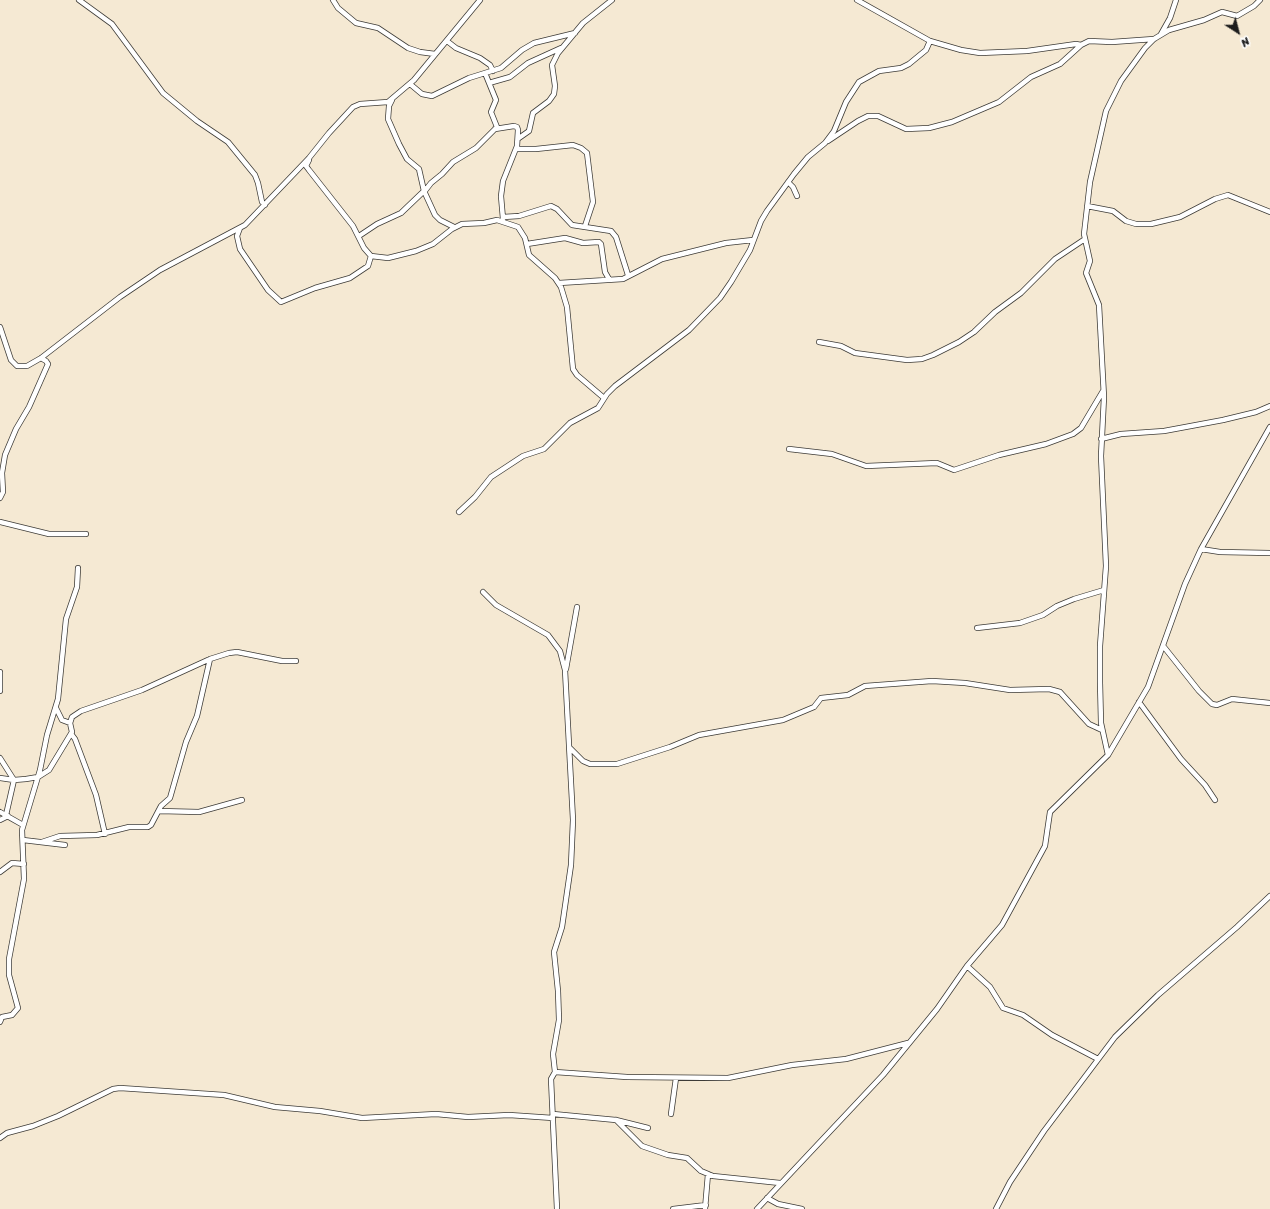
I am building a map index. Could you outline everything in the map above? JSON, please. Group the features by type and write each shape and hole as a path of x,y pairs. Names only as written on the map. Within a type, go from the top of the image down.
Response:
{"street":[{"path":"79,0 112,24 148,74 167,97 228,142 255,175 262,202 265,205"},
{"path":"333,0 338,8 356,23 378,28 408,48 420,52 435,54"},
{"path":"0,327 9,356 17,366 27,366 41,358 120,297 160,270 241,228 309,158 353,107 360,104 384,104 393,99 410,84 480,0"},
{"path":"519,138 529,131 533,113 549,101 554,94 555,86 552,65 558,53 583,23 612,0"},
{"path":"857,0 930,41 961,50 980,53 1027,51 1076,44 1082,45"},
{"path":"1160,36 1170,18 1176,0"},
{"path":"1108,755 1102,730 1100,646 1106,566 1101,440 1104,390 1099,305 1086,272 1090,261 1085,239 1086,206 1106,111 1121,81 1145,48 1154,39 1174,28 1204,20 1222,12 1237,16 1260,0"},
{"path":"410,84 422,94 432,96 469,78 501,68 522,50 534,43 575,33"},
{"path":"459,512 475,497 491,477 523,456 544,449 570,423 598,408 604,398 615,386 684,334 706,314 731,282 750,250 761,221 788,182 808,157 825,143 868,116 878,116 906,129 929,128 952,122 999,102 1031,77 1060,64 1088,41 1112,42 1154,39"},
{"path":"447,41 456,48 487,62 493,71"},
{"path":"825,143 838,124 846,102 859,82 879,71 901,68 909,64 926,50 930,41"},
{"path":"489,83 510,77 528,63 546,56 564,46"},
{"path":"359,236 377,224 401,213 453,162 471,151 495,129 497,124 491,112 496,100 485,73"},
{"path":"393,99 388,110 389,122 406,159 419,169 424,192 437,218 454,227"},
{"path":"495,129 516,126 518,128 519,138 503,181 501,196 503,219"},
{"path":"516,148 536,149 570,145 581,148 586,152 593,202 585,226"},
{"path":"309,158 306,166 359,236 364,248 371,256 388,258 416,251 433,244 454,227 462,224 484,223 519,216 551,206 557,209 570,224 608,229 614,234 628,275"},
{"path":"788,182 793,187 797,196"},
{"path":"1086,206 1113,210 1131,223 1151,224 1180,217 1215,199 1228,195 1270,212"},
{"path":"503,219 518,228 523,233 529,256 559,283 567,306 573,369 577,375 604,398"},
{"path":"241,228 237,236 240,249 268,290 281,302 315,288 350,278 368,266 371,256"},
{"path":"527,244 565,238 583,243 599,242 601,244 605,272 609,279"},
{"path":"819,342 841,346 855,353 907,360 922,359 933,355 959,342 974,332 995,312 1022,293 1055,259 1085,239"},
{"path":"559,283 623,278 662,259 726,243 753,240"},
{"path":"0,498 3,492 2,474 5,455 48,364 41,358"},
{"path":"789,449 832,454 850,459 866,466 937,463 954,470 999,455 1046,444 1073,434 1081,428 1104,390"},
{"path":"1101,440 1121,434 1164,431 1223,420 1256,412 1270,406"},
{"path":"757,1209 883,1075 937,1009 967,966 1002,925 1045,846 1050,812 1108,755 1148,687 1185,584 1201,549 1270,427"},
{"path":"0,522 49,534 86,534"},
{"path":"1201,549 1220,552 1270,553"},
{"path":"0,1022 2,1017 12,1015 18,1008 9,975 10,959 24,879 23,825 38,777 47,735 56,708 66,619 77,587 78,568"},
{"path":"977,628 1020,623 1043,615 1070,600 1104,590"},
{"path":"483,592 496,605 548,635 560,651 565,670 573,820 571,865 562,927 554,952 559,1010 553,1054 555,1072 551,1078 557,1207 561,1209"},
{"path":"565,670 577,607"},
{"path":"1164,646 1199,691 1212,704 1217,705 1232,699 1270,703"},
{"path":"105,834 96,795 75,739 72,735 70,723 72,717 81,711 148,688 210,659 237,652 282,662 296,661"},
{"path":"42,842 60,836 97,836 130,827 149,827 153,823 162,805 170,798 186,742 197,716 210,659"},
{"path":"0,672 0,691"},
{"path":"570,748 583,761 590,764 617,764 670,747 699,735 783,720 814,707 821,698 848,695 865,686 932,681 965,683 1005,689 1049,689 1060,692 1089,724 1102,730"},
{"path":"1139,702 1181,759 1205,785 1215,800"},
{"path":"56,708 62,720 70,723"},
{"path":"0,778 14,780 38,777 49,770 72,735"},
{"path":"0,758 14,780 7,816 0,820"},
{"path":"159,811 199,812 242,800"},
{"path":"0,812 23,825"},
{"path":"23,840 65,845"},
{"path":"0,872 12,863 24,864"},
{"path":"996,1209 1010,1182 1044,1131 1067,1103 1115,1037 1140,1012 1270,896"},
{"path":"967,966 990,987 1003,1008 1023,1015 1052,1035 1098,1059"},
{"path":"555,1072 626,1077 738,1077 785,1066 846,1059 908,1043"},
{"path":"671,1114 676,1078"},
{"path":"0,1138 7,1133 24,1129 58,1116 113,1089 120,1088 224,1095 275,1107 320,1111 362,1118 436,1114 468,1117 522,1115 553,1116 616,1120 648,1128"},
{"path":"616,1120 642,1146 668,1155 687,1158 701,1171 708,1174 734,1179 780,1183"},
{"path":"674,1209 706,1207 708,1174"},
{"path":"767,1198 778,1204 802,1209"}]}
